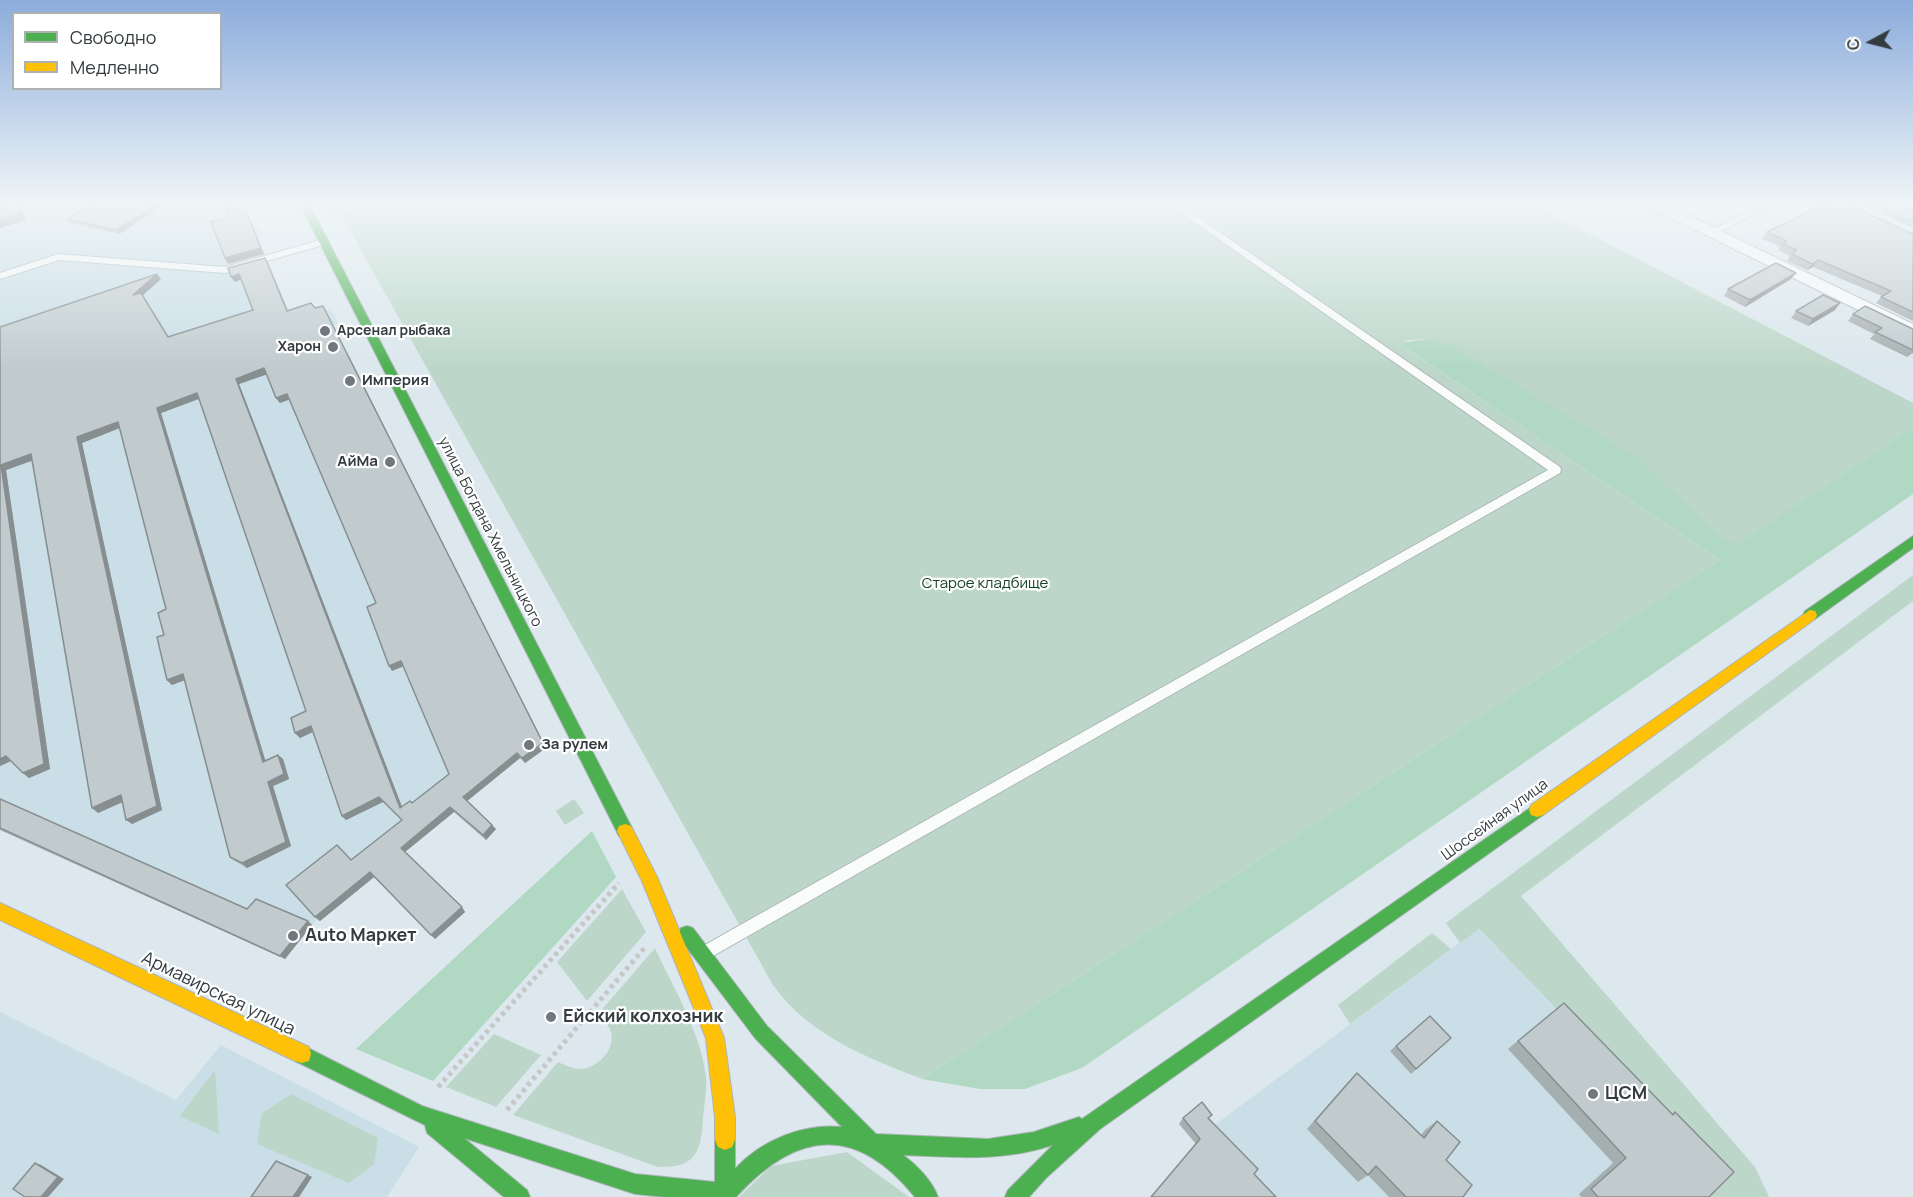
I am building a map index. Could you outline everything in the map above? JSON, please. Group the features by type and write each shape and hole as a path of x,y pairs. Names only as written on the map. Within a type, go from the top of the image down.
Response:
{"main road":[{"name":"улица Богдана Хмельницкого","path":"332,258 649,877 715,1038 725,1116 724,1195"},
{"name":"Шоссейная улица","path":"1015,1197 1039,1171 1093,1122 1412,900 1913,542"},
{"name":"улица Богдана Хмельницкого","path":"649,877 701,955 761,1032 872,1144"},
{"name":"Армавирская улица","path":"0,911 237,1021 417,1113 635,1184 724,1195"},
{"name":"Армавирская улица","path":"417,1113 516,1194"},
{"name":"Шоссейная улица","path":"872,1144 988,1149 1034,1142 1093,1122"},
{"path":"724,1195 764,1155 794,1141 825,1135 842,1136 872,1144 903,1165 928,1197"}],"street":[{"path":"1761,258 1913,331"}],"lane":[{"path":"0,276 55,258"},
{"path":"69,258 225,270 268,258"},
{"path":"701,955 1556,470 1250,258"},
{"path":"495,1197 516,1194"}],"path":[{"path":"417,1113 619,883"},
{"path":"485,1136 651,940"}],"shaded area":[{"path":"0,258 266,258 290,316 318,313 330,309 336,319 338,323 333,326 546,748 525,763 520,758 320,921 316,920 285,959 0,829"},
{"path":"1478,929 1720,1177 1700,1197 1152,1197 1208,1130"},
{"path":"0,1012 176,1100 221,1045 419,1147 387,1197 0,1197"}],"green space":[{"name":"Старое кладбище","path":"365,258 1636,258 1913,403 1913,427 1737,546 1429,339 1408,340 1399,344 1720,560 922,1079 840,1043 803,1018 773,985"},
{"path":"1429,339 1451,346 1636,457 1719,536 1737,545 1913,427 1913,494 1082,1068 1025,1089 980,1089 922,1079 1720,560 1398,343"},
{"path":"1913,575 1913,601 1521,896 1755,1167 1769,1197 1700,1197 1719,1177 1479,929 1460,943 1446,923"},
{"path":"574,799 584,813 565,825 556,811"},
{"path":"592,831 616,877 433,1081 356,1049"},
{"path":"622,889 646,932 587,1001 557,962"},
{"path":"1432,933 1451,949 1350,1024 1338,1005"},
{"path":"655,948 692,1027 706,1077 702,1131 698,1149 688,1161 670,1167 658,1167 513,1115 558,1062 580,1069 593,1065 605,1056 612,1036 609,1027 598,1014"},
{"path":"494,1034 541,1055 496,1107 446,1087"},
{"path":"215,1070 219,1134 180,1116"},
{"path":"291,1094 378,1138 374,1164 349,1183 257,1144 262,1113"},
{"path":"847,1152 909,1197 739,1197 771,1166"}],"building":[{"path":"265,258 287,311 311,303 315,308 323,306 543,743 522,758 517,753 463,797 492,825 483,835 450,807 401,848 462,907 431,935 370,872 315,917 286,885 337,845 351,860 402,820 379,797 342,816 311,726 295,733 291,718 306,711 197,393 157,408 263,762 278,755 284,774 268,782 286,842 242,863 230,857 183,674 167,680 157,637 164,635 158,613 166,609 118,422 77,437 157,806 126,820 121,795 92,808 31,454 1,465 44,764 23,773 6,756 0,759 0,327 157,274 133,295 141,293 168,337 253,310 239,274 231,277 228,268","holes":["264,368 276,398 287,394 376,603 367,607 389,666 401,661 449,774 412,803 410,801 400,808 236,379"]},
{"path":"1800,258 1913,258 1913,312 1881,297 1891,291 1818,260 1812,264"},
{"path":"1776,263 1796,273 1750,300 1728,289"},
{"path":"1823,295 1840,303 1813,319 1796,311"},
{"path":"1865,306 1913,329 1913,350 1875,332 1882,328 1853,314"},
{"path":"0,799 247,909 256,899 308,921 280,956 0,828"},
{"path":"1564,1003 1673,1115 1675,1112 1734,1172 1709,1197 1598,1197 1591,1189 1626,1158 1518,1041"},
{"path":"1430,1016 1451,1038 1416,1069 1396,1046"},
{"path":"1357,1073 1424,1138 1437,1121 1460,1142 1446,1160 1472,1185 1463,1197 1406,1197 1376,1166 1368,1175 1315,1121"},
{"path":"1202,1102 1212,1115 1208,1118 1258,1169 1254,1174 1276,1197 1151,1197 1200,1139 1183,1118"},
{"path":"276,1161 308,1175 293,1197 251,1197"},
{"path":"35,1163 58,1177 41,1197 25,1197 13,1189"}],"traffic: fast":[{"path":"332,258 625,831"},
{"path":"1810,615 1913,541"},
{"path":"1015,1197 1039,1171 1093,1122 1537,810"},
{"path":"687,934 761,1032 872,1144 988,1149 1034,1142 1079,1127"},
{"path":"302,1054 419,1114 635,1184 725,1193 725,1140"},
{"path":"434,1126 520,1197"},
{"path":"722,1197 746,1171 772,1152 799,1140 826,1135 853,1138 880,1149 905,1169 928,1197"}],"traffic: slow":[{"path":"1537,810 1810,615"},
{"path":"625,831 649,877 715,1038 725,1117 725,1140"},
{"path":"0,911 302,1054"}],"place":[{"name":"Арсенал рыбака","path":"325,331"},
{"name":"Харон","path":"333,347"},
{"name":"Империя","path":"350,381"},
{"name":"АйМа","path":"390,462"},
{"name":"За рулем","path":"529,745"},
{"name":"Auto Маркет","path":"293,936"},
{"name":"Ейский колхозник","path":"551,1017"},
{"name":"ЦСМ","path":"1593,1094"}]}
